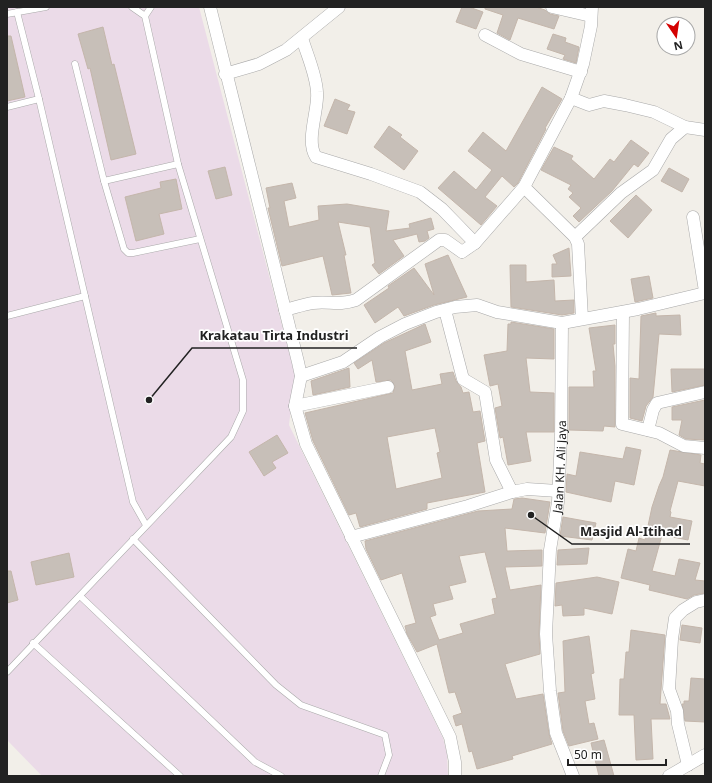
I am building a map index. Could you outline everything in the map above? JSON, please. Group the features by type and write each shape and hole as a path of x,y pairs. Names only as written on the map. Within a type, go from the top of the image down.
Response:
{"street":[{"path":"210,7 225,74 301,376 295,406 306,444 450,737 455,762 455,776"},
{"path":"225,74 273,58 302,38 339,7"},
{"path":"285,310 312,303 333,305 345,304 356,300 439,240 445,240 462,252 475,243 524,187 571,98 580,72 592,12 552,7"},
{"path":"485,35 521,54 580,72"},
{"path":"302,38 317,92 312,125 313,149 316,157 371,174 420,192 442,209 475,243"},
{"path":"571,98 589,105 604,101 625,105 654,112 685,127 705,130"},
{"path":"575,237 621,193 653,170 671,140 685,127"},
{"path":"524,187 575,237 578,244 582,318"},
{"path":"301,376 343,362 380,337 424,316 445,310 477,305 503,313 562,323 582,318 623,312 705,292 693,217"},
{"path":"445,310 462,377 485,392 496,460 512,492"},
{"path":"623,312 623,425 659,433 684,446 705,448"},
{"name":"Jalan KH. Ali Jaya","path":"562,323 561,437 556,515 550,550 546,634 550,691 555,727 573,776"},
{"path":"295,406 388,386"},
{"path":"648,430 653,410 657,403 705,392"},
{"path":"351,537 468,506 512,492 527,489 558,491"},
{"path":"688,765 678,724 677,711 669,689 672,639 675,618 690,606 705,600"},
{"path":"669,776 705,755"}],"lane":[{"path":"7,14 46,7"},
{"path":"7,672 231,437 243,411 243,380 222,317 178,164 145,16 132,7"},
{"path":"145,16 151,7"},
{"path":"16,12 39,99 133,502 146,525"},
{"path":"75,64 104,181 124,248 133,254 200,239"},
{"path":"7,107 39,99"},
{"path":"104,181 178,164"},
{"path":"7,316 85,296"},
{"path":"133,539 276,685 301,705 385,735 389,756 381,776"},
{"path":"80,596 254,762 260,767 281,776"},
{"path":"33,644 180,776"}],"shaded area":[{"path":"7,7 199,7 295,375 289,425 443,738 447,754 448,776 42,776 7,740"}],"building":[{"path":"462,7 469,7 483,12 476,29 456,22"},
{"path":"485,7 536,7 545,10 550,14 559,16 554,29 518,18 510,40 497,33 503,15 485,9"},
{"path":"103,27 112,65 114,64 136,154 111,160 90,68 88,69 78,34"},
{"path":"553,34 566,38 565,42 579,47 576,63 563,59 565,55 547,49"},
{"path":"7,36 11,36 25,97 7,101"},
{"path":"542,87 562,99 545,128 546,129 518,183 514,187 502,176 485,197 497,206 481,225 438,188 454,171 476,190 492,170 468,151 483,132 506,151"},
{"path":"335,99 350,105 347,110 355,112 347,134 324,126"},
{"path":"389,126 402,135 400,137 418,151 404,170 374,147"},
{"path":"631,140 649,153 638,167 634,164 612,191 579,222 573,216 581,208 569,197 573,193 568,189 571,185 541,170 554,147 573,156 571,159 594,179 610,159 614,162"},
{"path":"225,167 232,195 216,199 208,171"},
{"path":"669,168 689,179 682,192 661,181"},
{"path":"176,179 182,209 159,214 164,234 136,241 125,197 161,188 160,182"},
{"path":"292,183 296,198 284,201 289,227 319,220 318,206 347,204 389,211 386,231 410,228 409,224 431,218 434,229 427,231 429,238 425,241 419,242 417,234 393,240 404,256 379,274 372,265 375,263 370,227 338,222 346,255 344,255 351,293 332,295 323,256 282,266 268,208 270,208 266,188"},
{"path":"636,195 652,210 628,238 610,221"},
{"path":"569,248 571,276 552,277 552,264 557,264 553,255"},
{"path":"448,255 467,297 434,305 404,316 398,307 375,323 364,305 389,288 388,286 414,268 434,295 425,264"},
{"path":"510,265 526,265 526,282 554,280 555,301 574,300 574,313 562,315 511,307"},
{"path":"649,276 653,298 635,302 631,279"},
{"path":"656,313 656,316 680,315 681,335 659,334 653,397 646,406 642,421 630,418 630,378 639,379 641,316"},
{"path":"511,322 554,329 554,359 526,358 530,392 554,393 554,432 526,432 531,461 508,465 503,437 500,438 495,408 502,406 498,384 490,386 484,355 507,351 508,324 511,324"},
{"path":"425,324 431,342 405,351 412,390 442,384 440,374 453,372 463,393 469,392 473,412 480,411 485,441 477,443 485,492 427,503 427,509 360,527 356,513 349,515 313,441 305,413 393,393 395,386 391,380 376,382 372,360 358,369 354,363 384,343","holes":["435,428 440,452 437,453 442,478 396,489 387,437"]},
{"path":"615,325 615,344 613,344 615,366 615,427 604,426 603,431 569,430 569,387 594,387 593,371 596,371 589,328"},
{"path":"349,368 350,387 313,395 311,381"},
{"path":"671,369 705,369 705,385 672,392"},
{"path":"705,400 704,440 686,439 679,435 682,420 672,420 672,407"},
{"path":"277,435 288,453 272,462 276,468 264,476 249,452"},
{"path":"626,447 641,450 634,485 615,481 611,502 566,492 567,474 576,476 580,452 623,459"},
{"path":"670,450 701,455 700,463 705,464 705,486 678,481 670,511 670,517 692,521 688,540 662,535 652,571 675,576 679,559 700,563 695,580 705,581 705,593 694,595 687,599 649,590 650,585 621,578 628,549 636,551 639,538 645,540 652,507 663,477"},
{"path":"522,498 550,502 545,533 505,528 507,551 542,550 542,566 505,567 510,590 541,585 539,634 540,654 505,664 516,699 543,694 552,744 512,756 513,759 477,769 472,751 469,752 462,724 456,726 453,716 462,713 455,692 449,693 437,644 417,652 407,634 405,626 416,623 402,573 381,580 366,549 365,541 478,511 512,509 514,499","holes":["485,552 497,598 492,599 495,614 460,624 463,633 439,640 430,617 436,615 433,604 453,599 449,586 466,582 459,556"]},
{"path":"563,517 596,523 592,540 560,536"},
{"path":"589,548 587,564 557,565 558,550"},
{"path":"69,553 74,577 36,585 31,562"},
{"path":"7,571 11,571 18,600 7,603"},
{"path":"597,577 619,582 612,614 584,608 584,615 563,616 562,605 555,606 556,583"},
{"path":"682,625 702,628 700,643 680,640"},
{"path":"631,630 665,635 660,704 666,704 670,719 651,719 653,759 636,760 634,715 619,715 620,679 624,679 626,652 629,652"},
{"path":"589,636 594,673 591,674 595,699 585,701 589,724 594,723 598,739 569,746 563,731 558,693 565,692 563,641"},
{"path":"691,678 705,679 705,722 685,721 682,704 684,704 684,701 689,701"},
{"path":"604,740 614,776 599,776 591,743"}],"place":[{"name":"Krakatau Tirta Industri","path":"149,400"},
{"name":"Masjid Al-Itihad","path":"531,515"}]}
